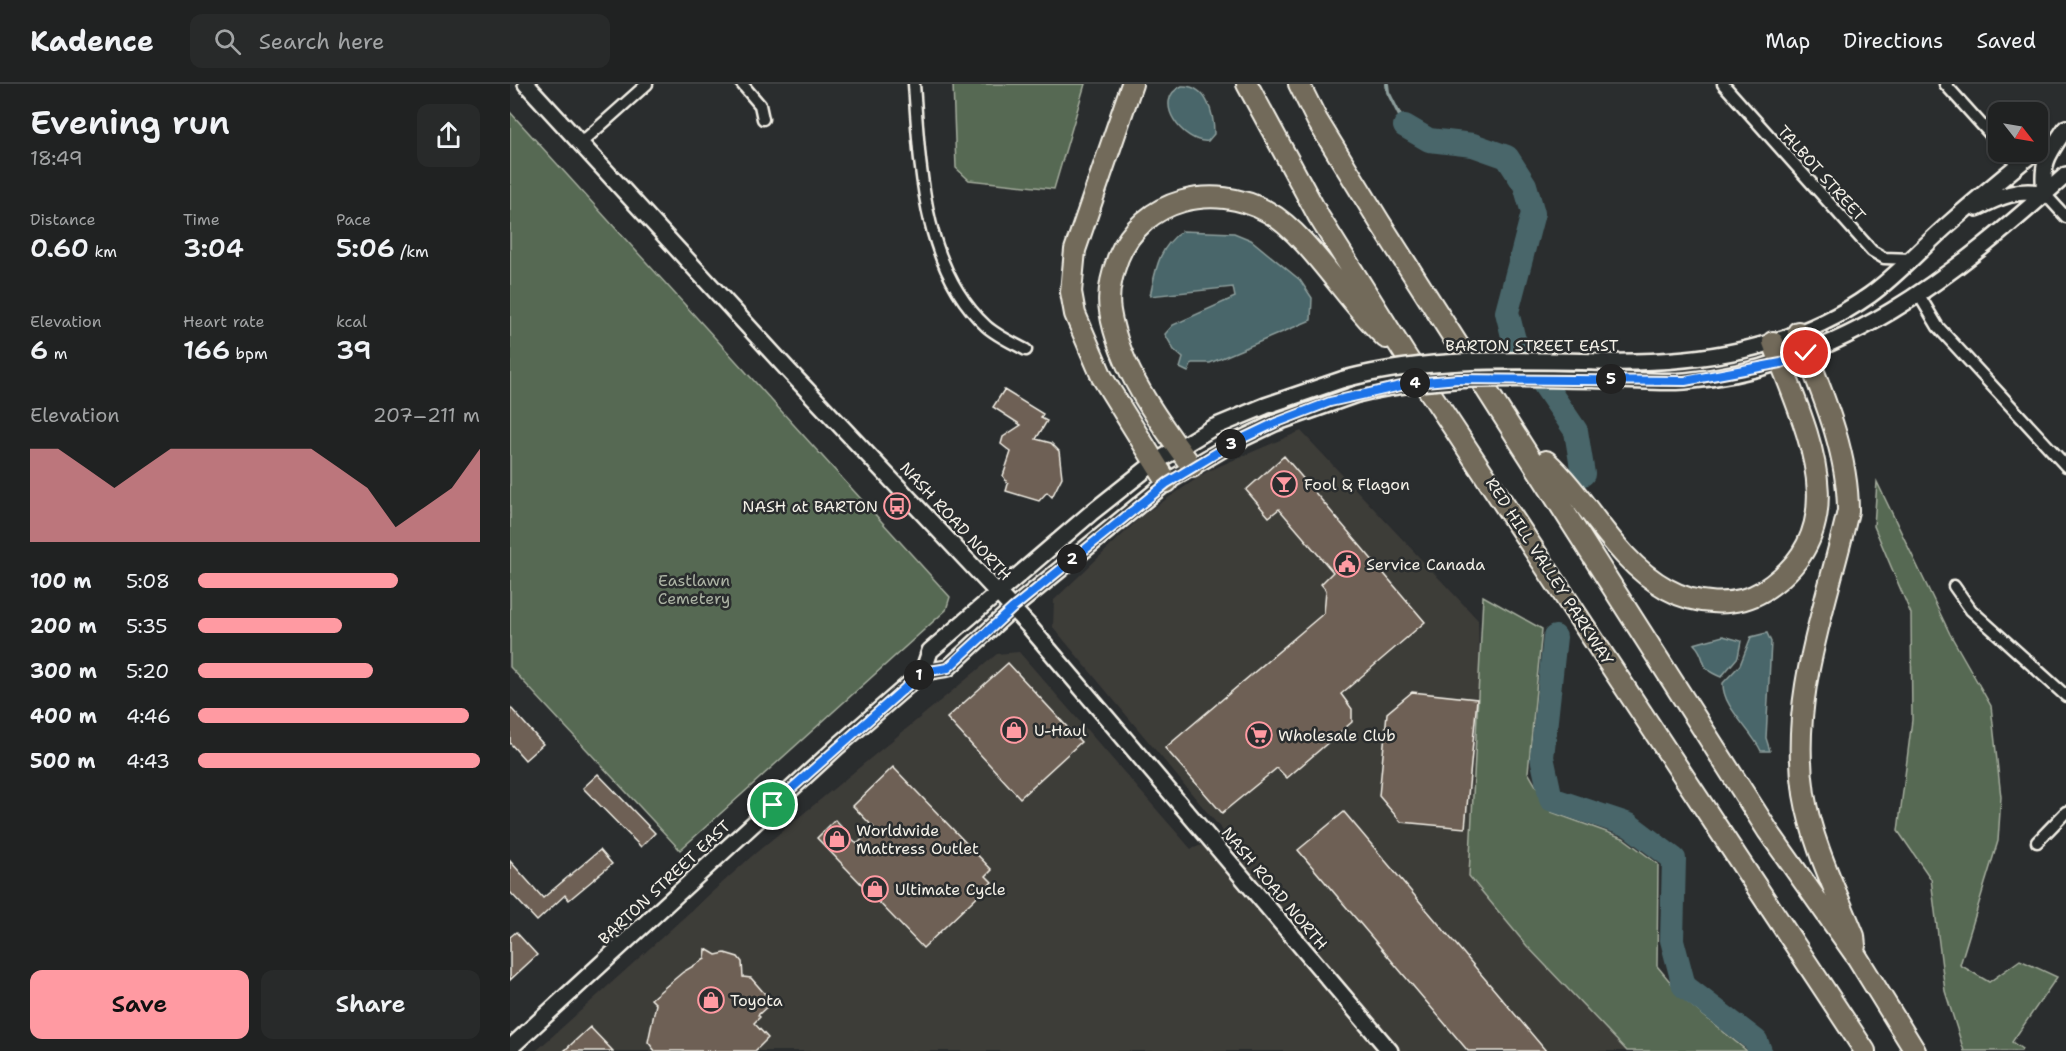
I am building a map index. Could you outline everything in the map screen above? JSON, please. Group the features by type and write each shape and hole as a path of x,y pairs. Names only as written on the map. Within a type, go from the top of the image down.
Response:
{"highway":[{"path":"1132,84 1075,250 1071,292 1075,314 1102,377 1167,483"},
{"name":"RED HILL VALLEY PARKWAY","path":"1247,84 1319,217 1406,356 1865,1051"},
{"path":"1299,84 1317,120 1379,221 1768,831 1857,957 1915,1051"},
{"path":"1192,467 1139,386 1122,351 1109,308 1110,287 1121,251 1147,219 1170,205 1189,198 1216,196 1240,200 1273,215 1299,239 1372,325 1406,356"},
{"path":"1798,332 1843,459 1848,494 1844,526 1805,686 1801,723 1804,794 1828,874 1854,936 1857,957"},
{"path":"1519,438 1549,464 1611,541 1650,578 1667,589 1693,600 1719,602 1745,599 1773,585 1801,558 1812,536 1818,513 1820,487 1817,470 1800,414 1773,342"}],"main road":[{"name":"NASH ROAD NORTH","path":"526,84 789,371 998,591 1390,1051"},
{"name":"BARTON STREET EAST","path":"2048,140 2066,126"},
{"path":"1950,222 2010,193 2027,190 2045,194 2042,171 2047,156 2066,126"},
{"name":"BARTON STREET EAST","path":"510,1048 838,746 923,672 930,651 998,591 1154,463 1178,448 1233,419 1344,379 1432,364 1481,361 1656,363 1713,357 1773,342 1834,317 1870,294 2021,162"},
{"name":"BARTON STREET EAST","path":"923,672 948,668 1013,608 1167,483 1192,467 1275,423 1357,394 1414,383 1458,379 1685,381 1781,363 1827,347 1874,323 1919,295 2066,175"}],"street":[{"path":"581,143 647,84"},
{"path":"742,84 760,105 763,119"},
{"path":"914,84 920,157 928,206 945,269 975,314 988,328 1026,350"},
{"name":"TALBOT STREET","path":"1723,84 1872,251 1884,258 1912,259"},
{"path":"1945,84 1988,132"},
{"path":"2015,162 2018,165"},
{"path":"2045,194 2066,217"},
{"path":"1919,295 1938,327 2066,466"},
{"path":"1954,586 1971,610 2066,696"},
{"path":"2037,842 2066,812"}],"shaded area":[{"path":"1301,431 1478,620 1480,694 1527,946 1627,1051 536,1051 752,856 997,654 1019,652 1191,849 1227,836 1053,627 1054,600 1143,515 1208,471"}],"green space":[{"path":"953,84 1085,84 1054,189 969,180 956,168"},
{"name":"Eastlawn Cemetery","path":"510,112 950,597 946,610 680,850 510,667"},
{"path":"1877,482 1950,634 1991,706 2001,797 1998,841 1960,965 1989,982 2020,960 2057,977 2012,1042 2022,1049 2021,1051 1964,1051 1945,991 1931,879 1898,831 1912,720 1911,614 1874,526"},
{"path":"1483,596 1542,629 1528,772 1551,812 1623,838 1658,864 1657,966 1687,1002 1747,1051 1627,1051 1527,946 1469,876"}],"water":[{"path":"1182,86 1198,90 1207,102 1213,118 1214,134 1208,141 1189,136 1174,120 1169,101 1173,93"},
{"path":"1182,231 1234,233 1251,240 1300,280 1312,298 1311,320 1210,363 1192,363 1188,372 1180,368 1183,358 1174,350 1165,334 1173,325 1235,297 1233,287 1150,296 1159,260 1168,245"},
{"path":"1767,633 1771,642 1766,738 1770,751 1761,751 1727,701 1723,683 1740,665 1751,637"},
{"path":"1723,636 1741,641 1738,657 1721,677 1705,667 1701,654 1694,644"}],"building":[{"path":"1004,390 1043,414 1041,418 1047,421 1036,439 1051,443 1059,451 1062,477 1052,497 1047,492 1039,501 1006,491 1008,484 1003,476 1011,452 1001,444 1003,437 1021,425 993,407"},
{"path":"1284,456 1425,622 1341,694 1352,709 1352,722 1287,778 1277,768 1222,813 1165,748 1324,613 1326,590 1321,584 1333,572 1279,509 1269,517 1246,490"},
{"name":"U-Haul","path":"1008,663 1081,742 1020,798 947,718"},
{"path":"1412,692 1477,699 1465,828 1401,822 1379,796 1387,713"},
{"path":"510,707 543,744 525,760 510,743"},
{"path":"893,767 992,870 986,876 992,882 923,948 817,838 835,820 857,844 874,828 853,806"},
{"path":"598,774 655,833 641,847 583,788"},
{"path":"1344,812 1546,1051 1468,1051 1298,850"},
{"path":"600,850 612,864 569,900 565,895 537,921 510,892 510,861 543,898"},
{"path":"516,932 537,955 510,980 510,937"},
{"name":"Toyota","path":"706,949 716,955 725,953 738,957 742,962 743,977 751,978 772,1002 758,1015 760,1017 754,1023 768,1038 755,1051 655,1051 648,1042 656,1004 651,999 683,972 705,959"},
{"path":"590,1027 613,1051 564,1051"}],"waterway":[{"path":"1387,84 1388,92 1405,126"},
{"path":"1405,126 1429,140 1473,145 1507,157 1525,185 1533,213 1507,312 1514,340 1576,431 1583,474"},
{"path":"1555,637 1542,757 1551,799 1629,825 1674,859 1672,940 1684,986 1756,1041 1760,1051"}],"place":[{"name":"Fool & Flagon","path":"1284,484"},
{"name":"NASH at BARTON","path":"897,506"},
{"name":"Service Canada","path":"1347,564"},
{"name":"U-Haul","path":"1014,730"},
{"name":"Wholesale Club","path":"1259,735"},
{"name":"Worldwide Mattress Outlet","path":"837,839"},
{"name":"Ultimate Cycle","path":"875,889"},
{"name":"Toyota","path":"711,1000"}],"route":[{"path":"773,805 923,672 948,668 1013,608 1133,508 1192,467 1233,443 1275,423 1357,394 1414,383 1458,379 1685,381 1781,363 1806,353"}]}
